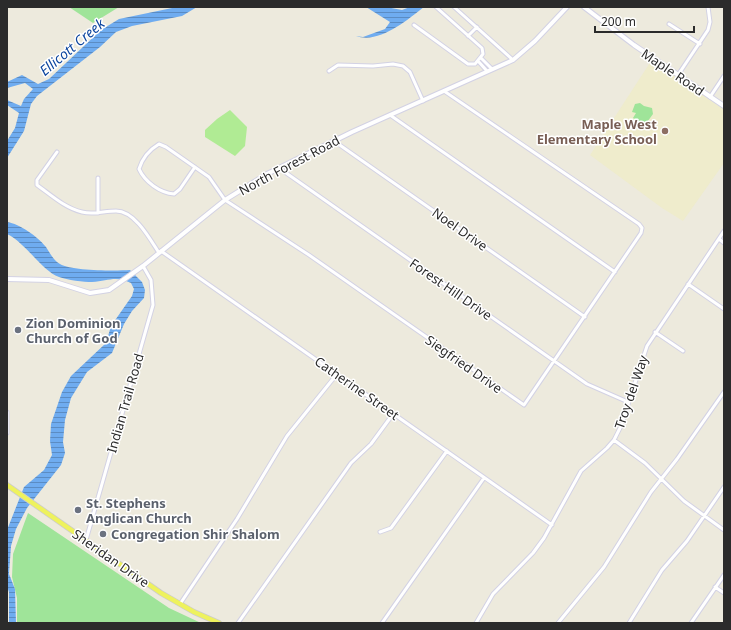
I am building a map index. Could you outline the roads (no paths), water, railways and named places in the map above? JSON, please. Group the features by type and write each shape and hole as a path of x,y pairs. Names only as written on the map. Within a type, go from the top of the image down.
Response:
{"main road":[{"name":"Sheridan Drive","path":"7,485 180,604 219,623"}],"street":[{"path":"414,25 468,64 475,64 483,54 482,48 436,7"},
{"path":"454,7 513,60"},
{"name":"North Forest Road","path":"7,279 49,280 90,293 109,290 134,273 243,187 334,141 513,60 535,41 567,7"},
{"name":"Maple Road","path":"584,7 634,45 724,106"},
{"path":"678,75 700,44 710,22 708,7"},
{"path":"669,24 700,44"},
{"path":"468,36 477,27"},
{"path":"481,58 492,69"},
{"path":"478,61 487,71"},
{"path":"329,71 338,65 373,66 393,64 402,66 410,72 423,100"},
{"path":"710,97 724,76"},
{"name":"Siegfried Drive","path":"195,167 208,177 225,200 309,256 524,405 641,234 642,228 639,224 444,91"},
{"path":"390,115 615,272"},
{"name":"Noel Drive","path":"334,141 585,317"},
{"path":"158,144 166,147 195,167 180,189 174,194 166,194 143,178 139,169 141,161 152,148 158,144"},
{"path":"57,152 37,180 37,185 70,208 83,212 98,213 120,211 136,220 160,252"},
{"name":"Forest Hill Drive","path":"279,168 554,362 587,384 628,402"},
{"path":"98,178 98,213"},
{"name":"Troy del Way","path":"476,623 493,594 532,553 552,525 576,478 586,466 614,440 647,346 724,231"},
{"path":"719,239 724,242"},
{"name":"Catherine Street","path":"160,252 552,525"},
{"name":"Indian Trail Road","path":"86,540 154,305 151,280 143,266"},
{"path":"688,284 724,308"},
{"path":"655,332 683,351"},
{"path":"180,604 237,519 283,443 337,374"},
{"path":"558,623 604,567 661,478 677,459 724,392"},
{"path":"7,412 7,433"},
{"path":"238,623 351,463 371,444 393,414"},
{"path":"614,440 645,463 684,501 724,530"},
{"path":"380,532 391,528 447,451"},
{"path":"382,623 484,478"},
{"path":"629,623 662,570 687,541 724,487"},
{"path":"690,623 724,575"},
{"path":"715,587 724,593"}],"water":[{"path":"177,7 197,7 182,16 132,26 116,32 100,47 37,96 31,104 24,131 7,158 7,141 15,128 19,113 7,105 7,100 21,106 24,99 33,89 25,83 7,88 7,82 22,75 38,84 49,79 101,30 119,19"},
{"path":"366,7 386,7 402,10 410,7 424,7 392,30 374,37 365,38 356,36 363,37 385,29 390,22"},
{"path":"7,222 23,228 33,235 46,247 60,264 83,269 130,270 142,282 145,290 144,298 132,311 124,324 112,353 87,372 71,398 65,420 63,442 65,453 61,465 27,508 16,529 11,546 9,574 15,589 16,623 9,623 9,592 7,586 7,530 24,487 44,470 52,455 50,441 51,424 62,392 71,376 106,343 111,326 132,296 134,289 131,283 121,279 85,282 62,278 53,274 21,244 7,234"}],"place":[{"name":"Maple West Elementary School","path":"665,131"},
{"name":"Zion Dominion Church of God","path":"18,330"},
{"name":"St. Stephens Anglican Church","path":"78,510"},
{"name":"Congregation Shir Shalom","path":"103,534"}],"water label":[{"name":"Ellicott Creek","path":"72,47"}]}
